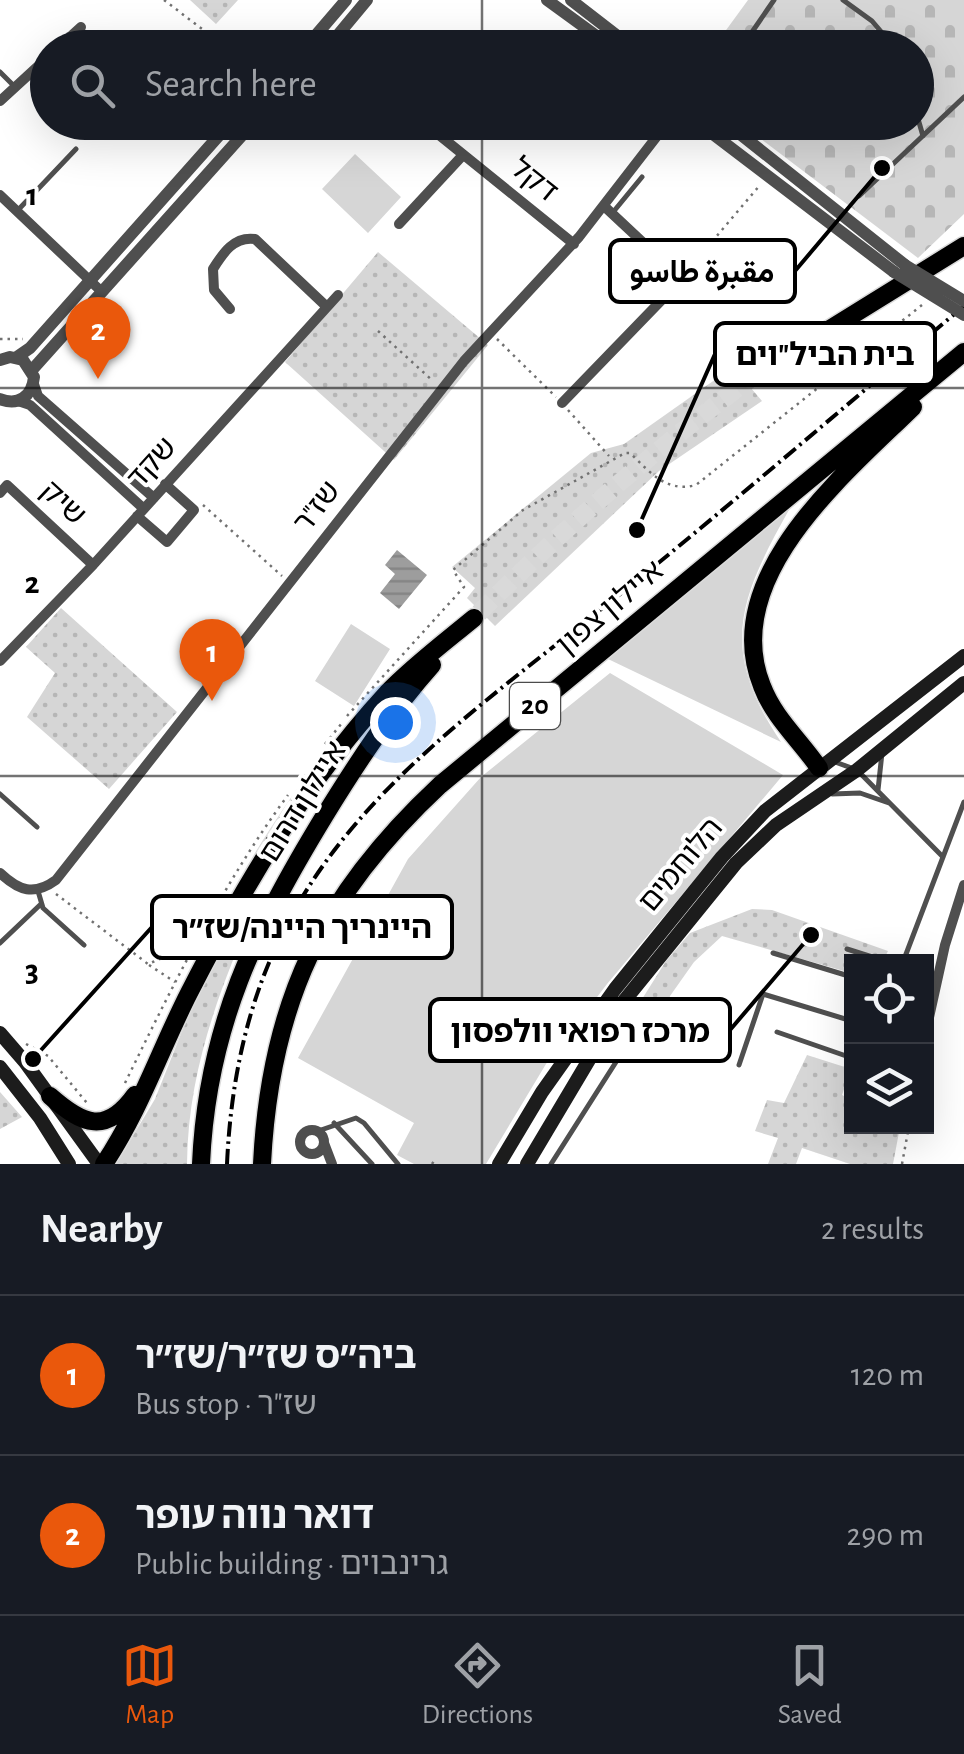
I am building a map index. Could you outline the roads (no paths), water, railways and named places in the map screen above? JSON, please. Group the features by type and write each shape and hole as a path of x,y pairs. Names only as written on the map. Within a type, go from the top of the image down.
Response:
{"highway":[{"path":"754,376 964,246"},
{"path":"818,768 787,729 761,685 754,654 757,610 790,536 809,511 964,355"},
{"name":"איילון צפון","path":"262,1164 274,1056 300,973 342,896 392,832 440,785 964,355"},
{"name":"איילון דרום","path":"157,1060 240,899 314,784 391,689 476,615 423,674 361,758 263,924 242,966 218,1042 203,1124 201,1164"},
{"path":"50,1096 68,1112 104,1122 120,1114 157,1060"},
{"path":"102,1164 137,1110 157,1060"}],"main road":[{"name":"הלוחמים","path":"499,1164 542,1092 582,1036 644,951 722,856 766,811 818,768 964,656"},
{"name":"הלוחמים","path":"527,1164 604,1032 654,962 736,864 776,825 854,762 886,746 960,688"},
{"path":"814,797 823,780 818,768"},
{"path":"0,1033 102,1164"},
{"path":"0,1068 40,1118 69,1164"}],"street":[{"path":"320,30 346,0"},
{"path":"342,30 367,0"},
{"path":"547,0 588,30"},
{"path":"570,0 609,30"},
{"path":"77,30 80,27"},
{"path":"0,101 30,74"},
{"path":"154,498 38,396 33,377 7,357 27,343 90,279 216,140"},
{"path":"5,400 28,395 33,377 102,292 238,140"},
{"name":"דקל","path":"445,140 574,244"},
{"name":"שז\"ר","path":"42,889 56,880 489,331 608,210 656,140"},
{"path":"721,140 964,314"},
{"path":"746,140 899,269 964,301"},
{"path":"399,224 463,155"},
{"path":"0,195 102,292"},
{"path":"562,404 682,279 608,210"},
{"path":"230,309 214,290 212,269 237,240 246,238 255,239 327,306"},
{"name":"שקד","path":"0,661 93,565 338,295"},
{"path":"5,400 30,405 141,512 166,542 194,510 166,484"},
{"name":"שיק","path":"0,493 8,485 93,565"},
{"path":"0,873 21,890 42,889"},
{"path":"934,993 944,945 964,885"},
{"path":"324,1144 314,1159 302,1151 299,1139 308,1130 318,1131 324,1144 332,1164"}],"lane":[{"path":"753,30 774,0"},
{"path":"843,0 880,30"},
{"path":"0,72 15,88"},
{"path":"934,125 964,97"},
{"path":"858,196 918,140"},
{"path":"16,211 76,150"},
{"path":"608,210 642,177"},
{"path":"854,762 861,736"},
{"path":"878,790 879,764 886,746"},
{"path":"818,768 854,762 943,857"},
{"path":"0,794 37,828"},
{"path":"814,797 860,794 896,806"},
{"path":"907,954 964,802"},
{"path":"0,943 41,904 42,889"},
{"path":"41,904 84,945"},
{"path":"846,948 864,954"},
{"path":"773,954 844,975"},
{"path":"740,1064 763,994 844,1019"},
{"path":"551,1164 613,1070 616,1045 612,1037 591,1031 582,1036"},
{"path":"777,1032 844,1055"},
{"path":"318,1131 356,1118 364,1122 398,1164"},
{"path":"334,1123 372,1164"}],"tunnel":[{"path":"479,613 612,489 754,376"}],"railway":[{"path":"227,1164 240,1058 267,968 307,890 357,822 418,760 486,701 681,544 964,306"}],"place":[{"name":"مقبرة طاسو","path":"882,168"},
{"name":"דואר נווה עופר","path":"98,379"},
{"name":"בית הביל\"וים","path":"637,530"},
{"name":"ביה״ס שז״ר/שז״ר","path":"212,701"},
{"name":"מרכז רפואי וולפסון","path":"811,935"},
{"name":"היינריך היינה/שז״ר","path":"33,1059"}]}
